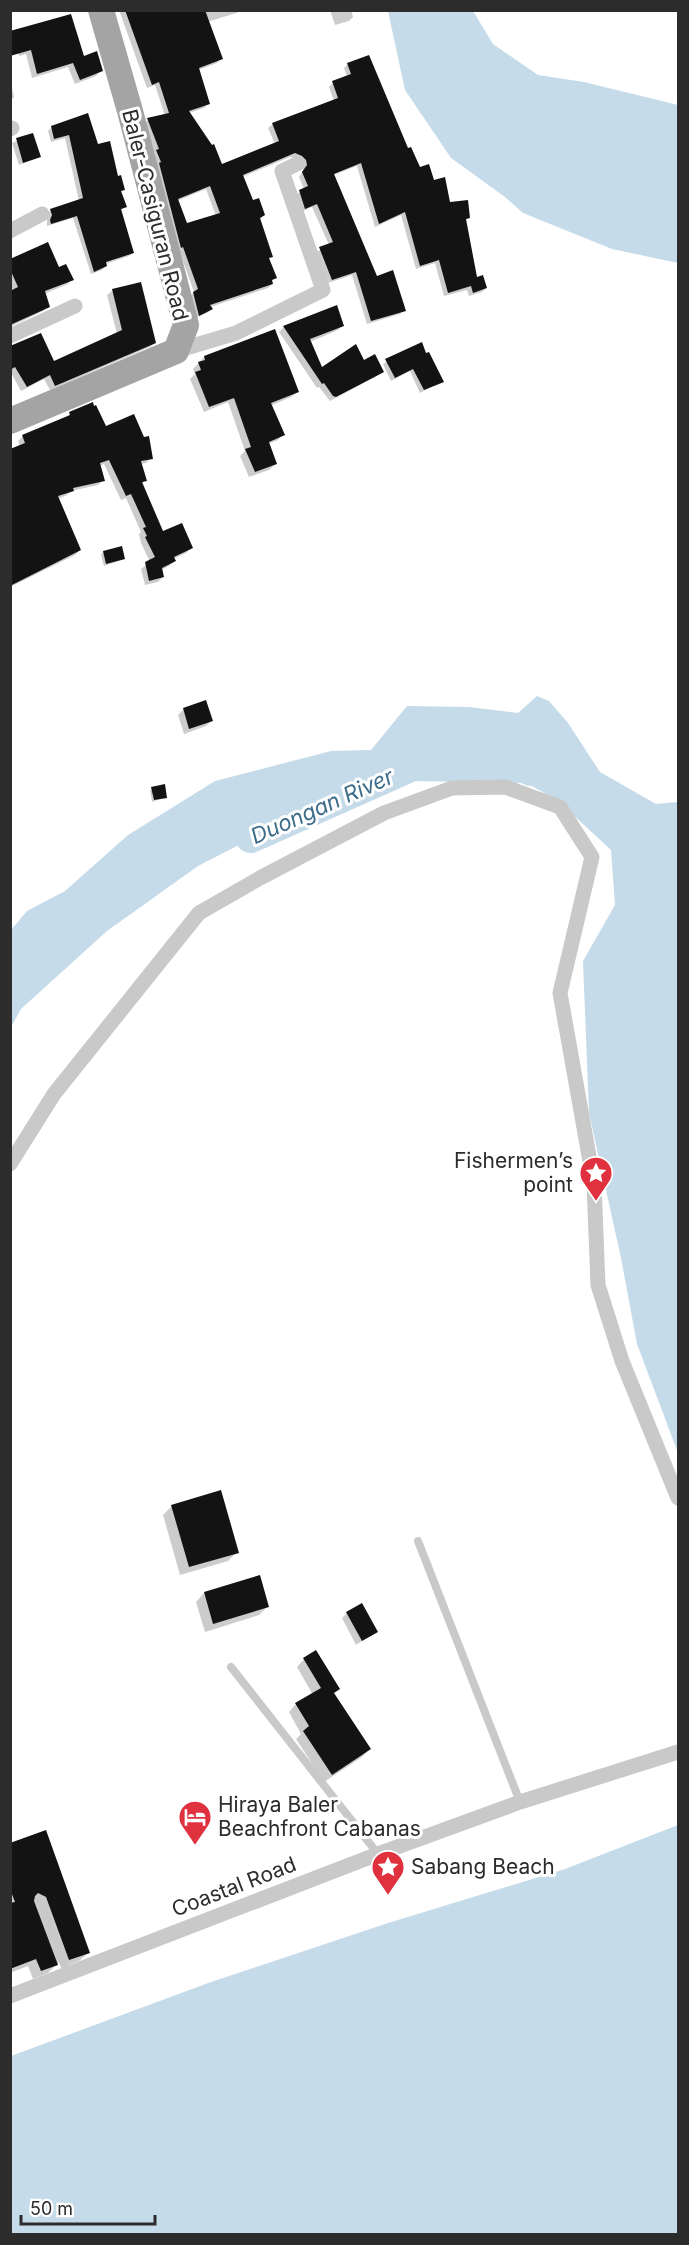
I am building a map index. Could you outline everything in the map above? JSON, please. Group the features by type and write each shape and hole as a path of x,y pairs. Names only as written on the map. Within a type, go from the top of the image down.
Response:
{"main road":[{"name":"Baler-Casiguran Road","path":"10,421 176,351 186,325 130,111 100,10"}],"street":[{"path":"176,351 236,333 323,290 282,171 297,164"},
{"path":"10,231 42,214"},
{"path":"10,336 75,306"},
{"path":"10,1164 54,1094 199,913 384,813 452,788 506,787 560,807 592,857 560,993 594,1184 598,1285 622,1361 678,1498"},
{"name":"Coastal Road","path":"10,1996 378,1854 520,1802 678,1752"}],"lane":[{"path":"418,1541 520,1802"},
{"path":"231,1667 378,1854"},
{"path":"40,1899 68,1974"}],"water":[{"path":"388,11 473,11 493,44 538,75 584,82 678,105 678,263 612,249 523,213 451,158 405,90"},
{"path":"537,696 549,701 568,723 600,772 656,804 678,802 678,1453 637,1344 621,1258 589,1113 583,961 615,905 611,850 557,800 505,771 474,762 422,764 352,787 198,866 107,931 21,1009 11,1027 11,930 27,911 65,891 128,835 215,781 331,751 371,750 407,706 469,707 518,713"},
{"path":"678,1825 678,2234 11,2234 11,2056 211,1982 388,1923 565,1869"}],"building":[{"path":"125,10 205,10 223,59 199,68 210,104 189,111 212,145 214,144 222,164 279,141 272,123 338,98 332,81 351,74 347,63 369,55 408,148 411,147 420,167 429,164 434,180 445,177 450,202 468,200 470,218 466,219 477,277 483,275 487,288 473,293 471,286 448,293 439,260 420,266 405,212 379,224 361,163 334,174 377,276 393,270 406,311 371,321 356,272 332,280 319,247 333,242 317,204 305,209 299,190 308,186 302,172 307,165 302,156 295,153 243,175 253,200 259,198 265,215 260,218 273,257 269,258 277,278 272,280 273,284 210,305 213,309 199,316 193,292 198,289 183,247 181,248 159,163 161,162 156,150 159,149 147,118 169,113 159,82 152,85","holes":["210,186 220,213 187,223 178,199"]},
{"path":"71,14 84,56 97,51 103,71 80,80 73,63 37,74 31,50 10,56 10,31"},
{"path":"88,113 98,144 110,141 118,176 121,175 125,190 121,191 127,207 121,209 134,253 106,262 107,266 94,272 77,216 51,224 50,220 52,215 50,209 83,198 69,135 54,139 51,126"},
{"path":"33,133 41,157 23,163 16,138"},
{"path":"48,242 59,267 66,264 74,280 45,291 50,307 10,325 10,291 18,287 10,269 10,259"},
{"path":"141,282 156,343 55,386 50,375 27,387 15,367 10,370 10,346 41,333 54,361 122,330 112,289"},
{"path":"337,305 344,326 310,339 322,367 356,344 364,360 375,354 384,372 336,397 324,383 322,384 283,326"},
{"path":"275,329 299,392 271,403 285,435 269,442 277,464 255,472 245,449 251,447 234,398 209,407 195,372 201,370 198,362 205,360 204,356"},
{"path":"422,342 444,382 424,390 413,369 395,378 385,359"},
{"path":"93,402 106,426 134,414 144,437 149,436 153,459 141,461 147,481 142,482 163,531 182,523 193,548 174,557 176,561 162,568 164,577 149,581 145,562 155,557 145,537 147,536 143,528 146,527 131,494 126,496 109,460 100,463 105,481 73,488 74,491 58,496 81,550 10,586 10,449 25,443 22,435 70,415 69,412"},
{"path":"122,546 125,559 106,564 103,551"},
{"path":"206,700 213,721 189,729 183,708"},
{"path":"165,784 167,798 154,800 151,787"},
{"path":"221,1490 239,1553 189,1567 171,1505"},
{"path":"260,1575 269,1607 213,1624 204,1592"},
{"path":"362,1603 378,1632 362,1641 346,1612"},
{"path":"316,1650 340,1689 334,1693 371,1749 332,1775 303,1731 309,1726 295,1703 321,1688 303,1658"},
{"path":"46,1830 90,1953 69,1960 46,1897 38,1893 34,1901 58,1965 41,1971 36,1959 10,1969 10,1903 15,1902 10,1889 10,1843"}],"waterway":[{"name":"Duongan River","path":"251,837 413,765 526,767 531,770"}],"place":[{"name":"Fishermen’s point","path":"596,1202"},
{"name":"Hiraya Baler Beachfront Cabanas","path":"195,1846"},
{"name":"Sabang Beach","path":"388,1896"}]}
